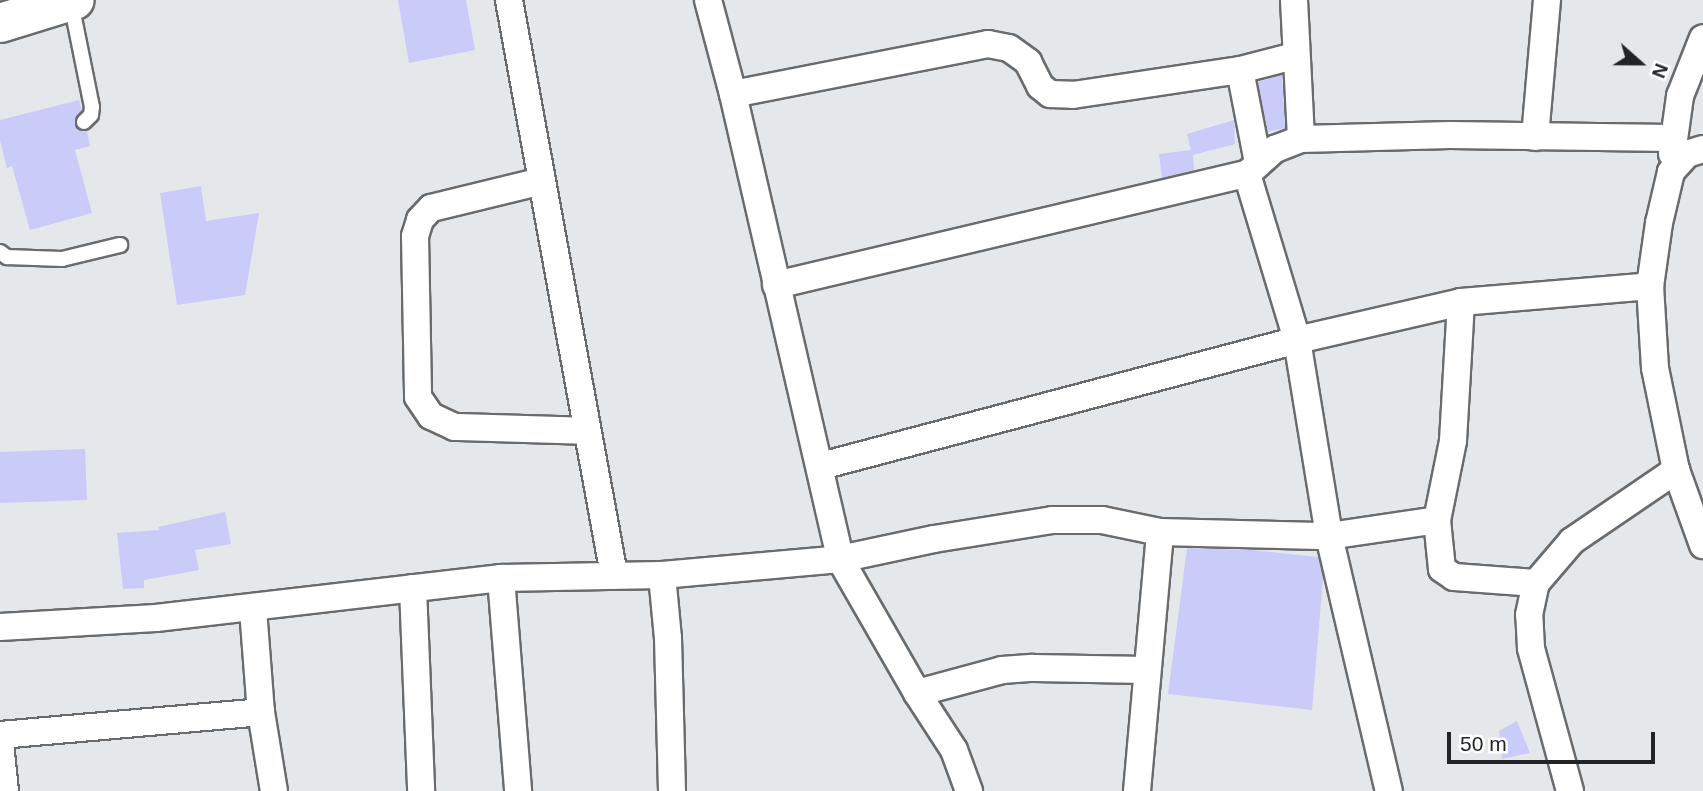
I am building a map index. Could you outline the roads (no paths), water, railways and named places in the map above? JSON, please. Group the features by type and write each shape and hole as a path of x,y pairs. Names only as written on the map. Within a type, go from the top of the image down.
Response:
{"highway":[{"path":"0,23 73,1"}],"street":[{"path":"509,0 614,575"},
{"path":"708,0 733,94 776,285 821,466 840,559 917,693 954,750 969,791"},
{"path":"1294,0 1294,56 1301,139"},
{"path":"1535,137 1547,0"},
{"path":"1703,38 1681,96 1672,138 1671,172 1659,223 1650,286 1655,368 1676,470 1703,545"},
{"path":"733,94 988,44 1009,48 1028,62 1040,86 1050,94 1073,95 1240,69 1294,56"},
{"path":"1240,69 1252,169 1297,340 1329,536 1389,791"},
{"path":"776,285 1252,169 1275,149 1301,139 1672,138"},
{"path":"1671,172 1687,153 1703,149"},
{"path":"542,181 431,208 420,220 415,236 418,397 430,416 455,427 587,431"},
{"path":"821,466 1297,340 1461,302 1650,286"},
{"path":"1461,302 1453,441 1437,520 1442,569 1454,577 1536,583"},
{"path":"1570,791 1531,648 1530,615 1536,583 1572,541 1676,470"},
{"path":"0,627 253,609 501,578 662,575 840,559 934,539 1052,520 1102,520 1160,532 1329,536 1437,520"},
{"path":"1137,791 1160,532"},
{"path":"662,575 668,638 672,791"},
{"path":"501,578 519,791"},
{"path":"413,588 421,791"},
{"path":"253,609 261,712 274,791"},
{"path":"917,693 1002,670 1147,670"},
{"path":"0,735 261,712"},
{"path":"0,743 5,791"}],"lane":[{"path":"73,1 92,107 91,115 84,122"},
{"path":"0,252 7,257 62,259 120,245"}]}
